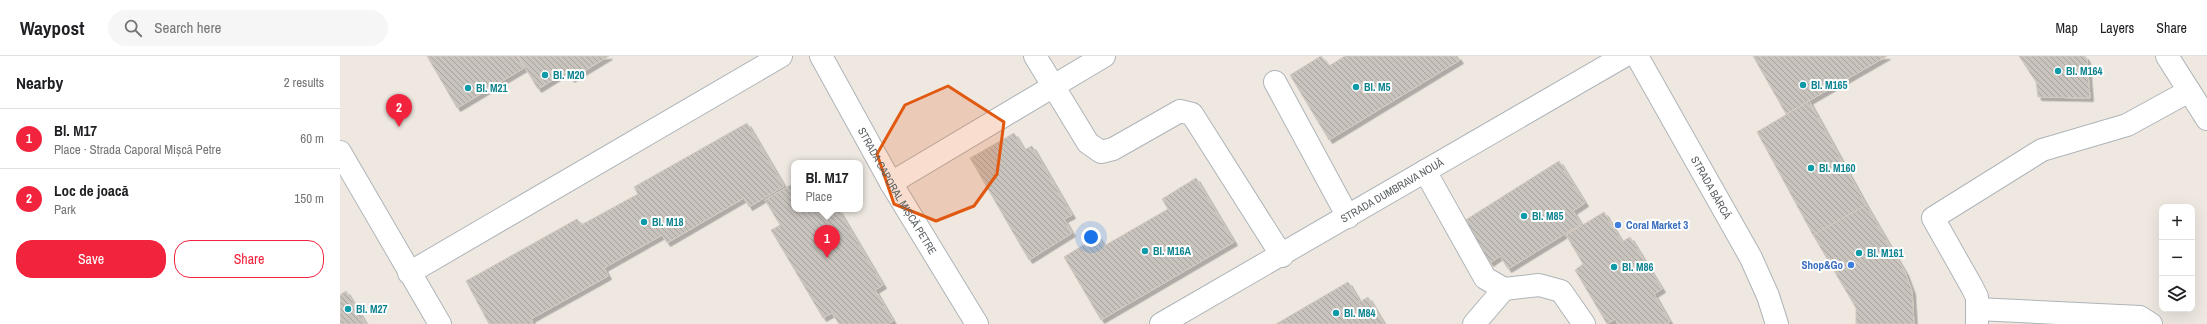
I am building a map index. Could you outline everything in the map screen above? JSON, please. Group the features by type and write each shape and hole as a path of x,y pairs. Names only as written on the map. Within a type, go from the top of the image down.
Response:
{"street":[{"path":"409,273 781,56"},
{"name":"STRADA CAPORAL MIȘCĂ PETRE","path":"821,56 890,183 977,324"},
{"path":"1035,56 1052,87 1088,143 1100,152 1113,149 1180,111 1192,114 1282,256"},
{"path":"890,183 1104,56"},
{"name":"STRADA DUMBRAVA NOUĂ","path":"1161,324 1282,256 1624,56"},
{"name":"STRADA BÂRCĂ","path":"1637,56 1751,258 1768,296 1777,324"},
{"path":"2167,56 2207,119"},
{"path":"1275,82 1348,217"},
{"path":"2151,324 2140,317 1977,316 1976,297 1972,287 1933,218 2042,150 2127,125 2189,91"},
{"path":"340,152 440,324"},
{"path":"1425,171 1485,278 1504,289 1539,285 1561,291 1584,324"},
{"path":"1474,324 1504,289"}],"highlighted area":[{"path":"948,86 1004,122 997,174 974,206 936,221 894,204 877,154 905,105"}],"building":[{"name":"Bl. M21","path":"427,56 517,56 524,68 457,108"},
{"name":"Bl. M20","path":"518,56 609,56 571,79 567,71 538,89"},
{"name":"Bl. M5","path":"1321,56 1329,66 1345,56 1457,56 1460,60 1329,140 1290,75"},
{"name":"Bl. M165","path":"1753,56 1887,56 1786,114"},
{"name":"Bl. M164","path":"2019,56 2085,56 2087,60 2090,98 2038,97 2036,82"},
{"name":"Bl. M160","path":"1809,101 1866,205 1813,235 1757,132"},
{"name":"Bl. M18","path":"747,123 784,186 749,207 744,198 667,243 662,235 604,268 608,276 531,319 533,324 489,324 466,281 577,219 581,225 638,194 634,187"},
{"path":"1014,133 1024,150 1032,146 1072,215 1064,219 1072,233 1029,260 970,158"},
{"name":"Bl. M85","path":"1559,161 1585,203 1573,211 1581,224 1508,269 1500,256 1490,263 1464,221"},
{"name":"Bl. M16A","path":"1196,178 1234,242 1101,320 1064,257 1098,236 1104,246 1168,209 1162,199"},
{"path":"791,185 791,212 840,212 883,285 875,290 893,321 888,324 839,324 832,313 823,318 771,230 780,225 765,200"},
{"name":"Bl. M161","path":"1866,205 1905,272 1912,291 1914,324 1856,324 1856,308 1813,235"},
{"name":"Bl. M86","path":"1604,212 1622,242 1630,237 1662,289 1654,294 1670,322 1666,324 1618,324 1615,319 1607,324 1575,270 1583,264 1566,235"},
{"name":"Bl. M84","path":"1348,282 1360,302 1368,297 1384,324 1276,324"},
{"name":"Bl. M27","path":"346,291 366,324 340,324 340,295"}],"place":[{"name":"Bl. M164","path":"2058,71"},
{"name":"Bl. M20","path":"545,75"},
{"name":"Bl. M165","path":"1803,85"},
{"name":"Bl. M5","path":"1356,87"},
{"name":"Bl. M21","path":"468,88"},
{"name":"Loc de joacă","path":"399,127"},
{"name":"Bl. M160","path":"1811,168"},
{"name":"Bl. M85","path":"1524,216"},
{"name":"Bl. M18","path":"644,222"},
{"name":"Coral Market 3","path":"1618,225"},
{"name":"Bl. M16A","path":"1145,251"},
{"name":"Bl. M161","path":"1859,253"},
{"name":"Bl. M17","path":"827,258"},
{"name":"Shop&Go","path":"1851,265"},
{"name":"Bl. M86","path":"1614,267"},
{"name":"Bl. M27","path":"348,309"},
{"name":"Bl. M84","path":"1336,313"}]}
